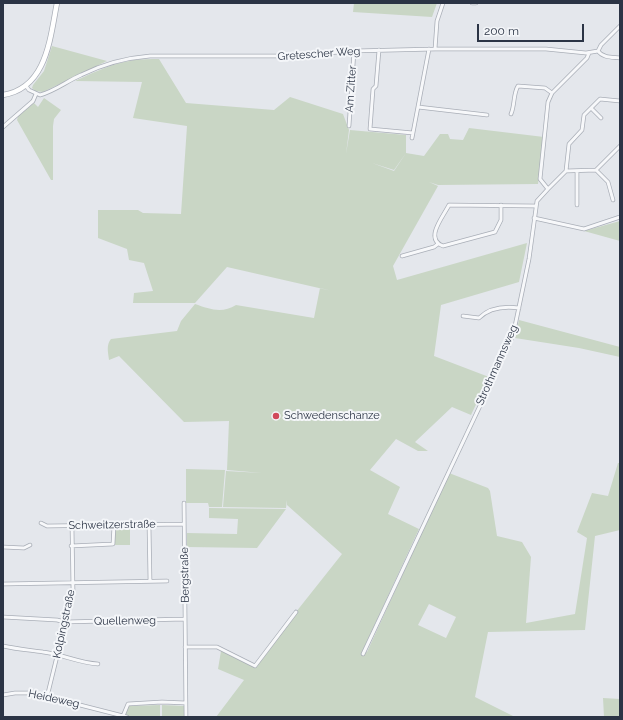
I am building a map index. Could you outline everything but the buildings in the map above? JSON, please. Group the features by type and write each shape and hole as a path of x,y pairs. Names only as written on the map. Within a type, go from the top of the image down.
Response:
{"street":[{"path":"3,95 15,92 26,86 41,69 57,3"},
{"path":"435,49 437,21 443,3"},
{"path":"620,26 601,45 598,51 600,55 620,58"},
{"path":"412,138 429,49"},
{"name":"Gretescher Weg","path":"36,94 45,94 96,68 128,58 157,56 284,56 354,51 429,49 546,49 589,53 598,51"},
{"path":"379,50 376,86 373,89 370,129 413,133"},
{"name":"Am Zitter","path":"349,126 354,51"},
{"path":"548,189 540,179 548,102 552,93 587,58 589,53"},
{"path":"3,127 33,101 36,94 29,90 26,86"},
{"path":"511,114 515,91 518,86 545,88 552,93"},
{"path":"620,101 600,99 584,115 582,130 569,144 566,171 596,170 620,146"},
{"path":"418,107 487,115"},
{"path":"591,108 601,118"},
{"path":"596,170 608,182 613,200"},
{"name":"Strothmannsweg","path":"363,654 511,340 516,326 529,259 537,200 566,171"},
{"path":"577,171 577,205"},
{"path":"501,206 501,220 495,232 443,246 434,240 434,233 449,205 536,206"},
{"path":"534,218 584,229 620,217"},
{"path":"402,256 434,247 438,244"},
{"path":"462,316 479,318 488,312 504,306 519,308"},
{"name":"Bergstraße","path":"184,503 186,717"},
{"name":"Schweitzerstraße","path":"41,523 47,526 184,524"},
{"path":"71,546 113,544 114,525"},
{"path":"149,525 150,581"},
{"name":"Kolpingstraße","path":"47,697 73,591 71,546 72,526"},
{"path":"3,547 24,548 30,545"},
{"path":"3,584 167,581"},
{"path":"186,647 217,647 255,666 296,612"},
{"name":"Quellenweg","path":"3,617 58,620 65,622 185,619"},
{"path":"3,646 57,655 98,664"},
{"name":"Heideweg","path":"3,695 25,693 47,697 125,717"},
{"path":"125,717 128,704 162,702 186,703"}],"green space":[{"path":"354,3 437,3 432,17 353,12"},
{"path":"52,46 107,61 43,92 35,91 32,88 33,85 44,71"},
{"path":"143,59 159,59 186,103 274,110 290,97 343,114 349,130 346,154 350,130 406,135 406,153 424,156 440,134 448,134 450,139 463,140 469,128 544,137 538,184 438,185 429,182 438,186 393,266 397,280 527,243 519,282 441,305 434,356 489,377 471,415 452,407 415,442 428,451 418,451 396,439 370,470 400,487 388,514 419,529 363,650 367,652 449,473 488,488 490,491 497,536 522,542 531,557 526,623 575,614 587,538 577,532 592,493 608,496 618,463 620,463 620,530 595,536 585,630 488,632 475,697 515,717 216,717 244,680 218,669 221,651 255,666 342,554 287,505 287,500 286,508 223,507 226,471 262,473 227,470 229,421 184,422 119,356 109,360 108,344 111,339 177,331 181,321 195,304 216,310 231,308 236,305 314,318 320,288 227,267 195,303 133,303 134,293 153,291 144,263 129,260 127,249 98,238 98,210 138,210 143,213 181,214 187,126 133,118 142,82 75,81 119,63","holes":["406,153 394,171 372,163 394,170","429,604 456,617 446,638 418,625"]},
{"path":"44,98 61,110 54,119 53,126 53,180 51,180 17,120 18,116 34,103 38,107"},
{"path":"620,221 620,241 584,231"},
{"path":"519,320 620,347 620,357 579,348 515,338"},
{"path":"186,469 225,470 222,507 209,507 208,503 186,503"},
{"path":"209,508 286,509 257,548 187,547 187,533 237,534 238,519 209,518"},
{"path":"130,527 130,545 115,545 115,528"},
{"path":"603,698 620,699 620,717 604,717"},
{"path":"160,705 160,717 133,717 125,715 128,706"},
{"path":"162,705 185,706 185,717 162,717"}],"place":[{"name":"Schwedenschanze","path":"276,416"}]}
